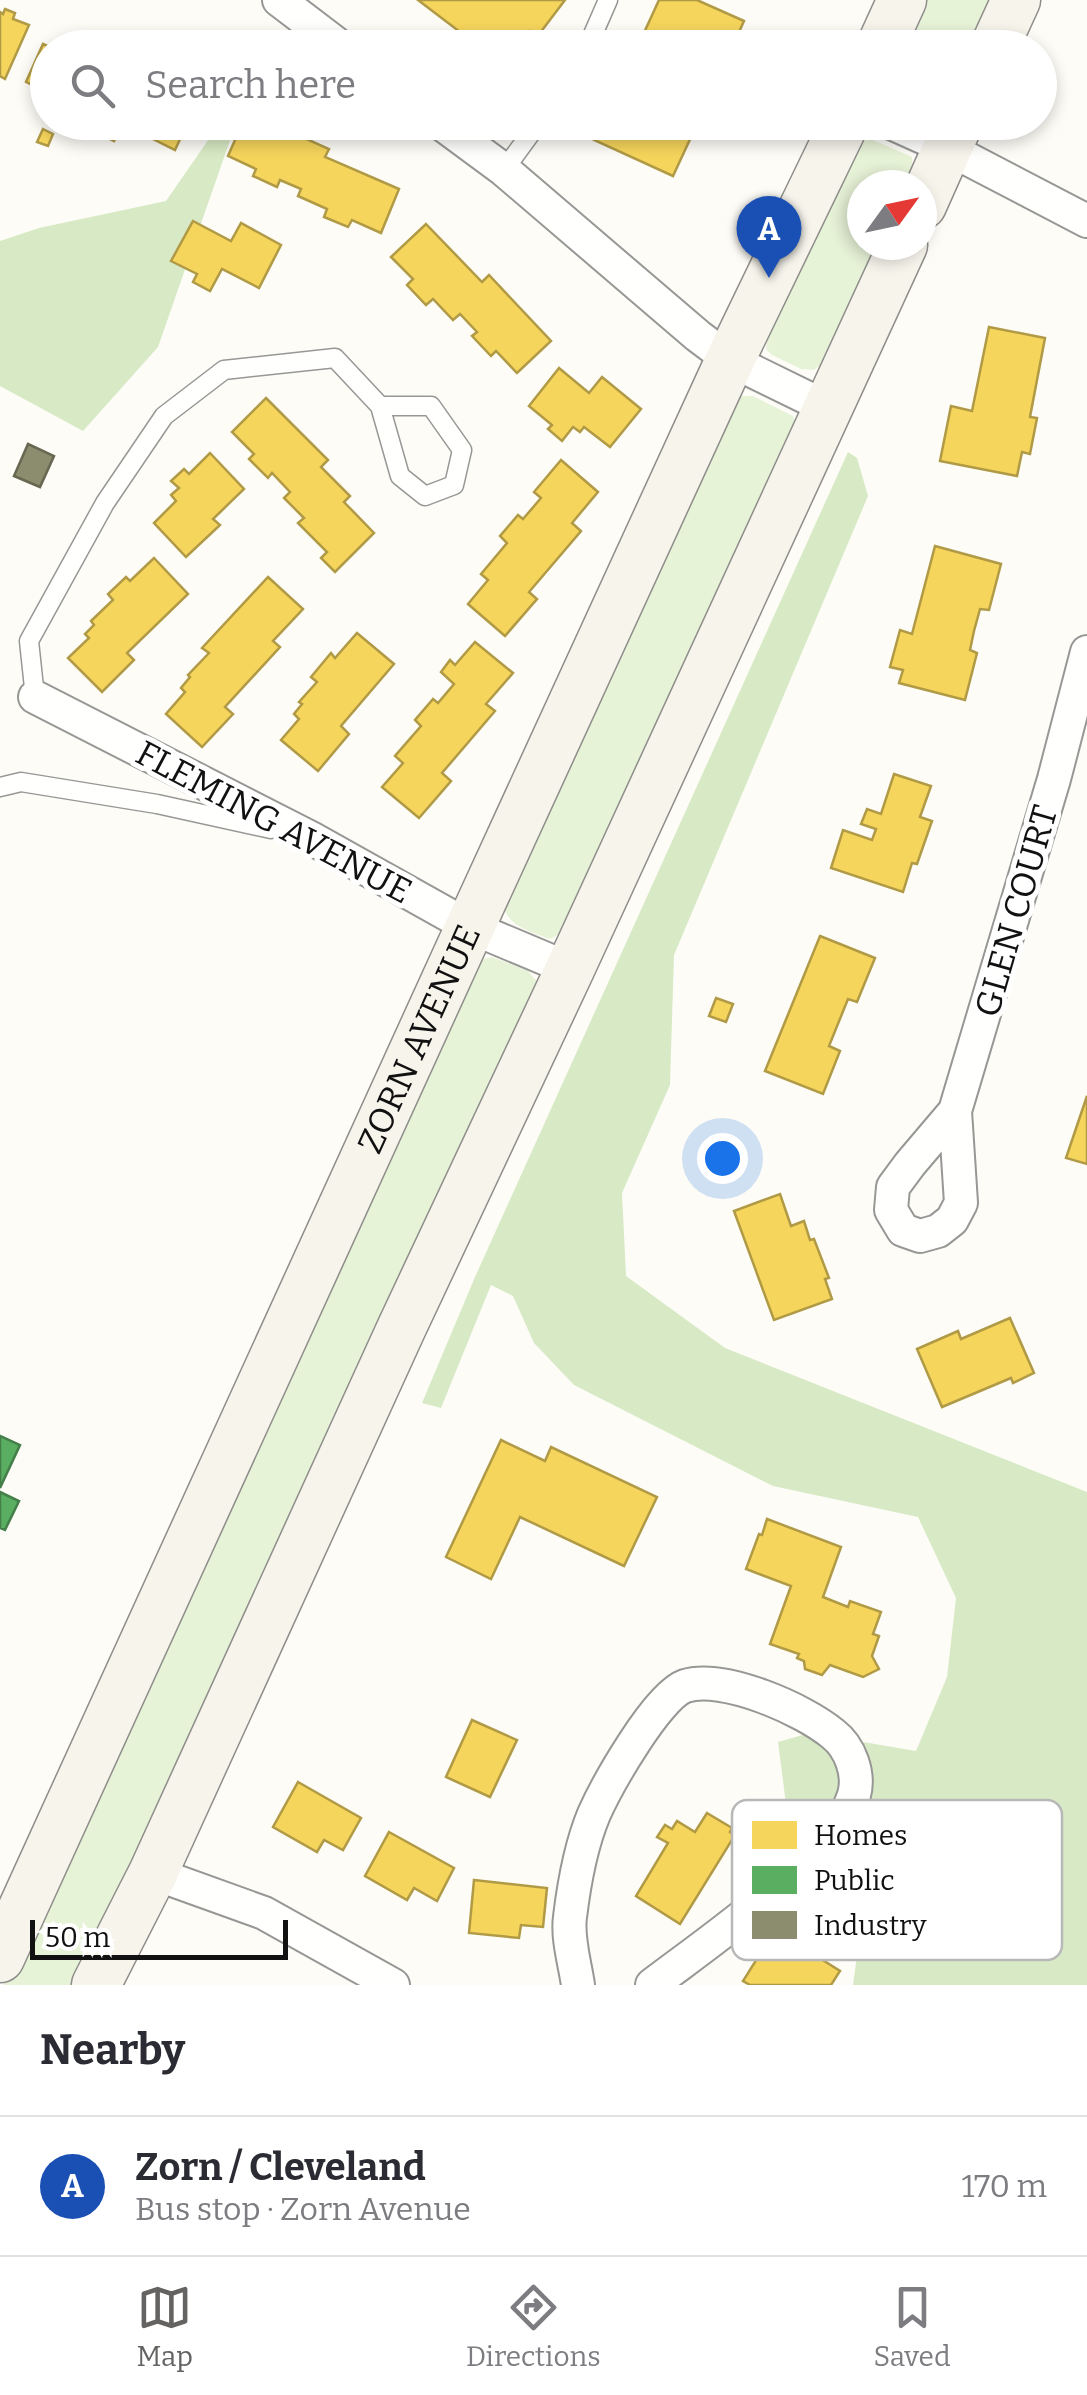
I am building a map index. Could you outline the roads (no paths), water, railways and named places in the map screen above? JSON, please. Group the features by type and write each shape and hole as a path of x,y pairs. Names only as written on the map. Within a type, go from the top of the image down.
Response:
{"main road":[{"path":"888,30 902,0"},
{"path":"1002,30 1016,0"},
{"name":"ZORN AVENUE","path":"0,1958 730,360 836,140"},
{"path":"937,171 951,140"},
{"path":"96,1985 153,1874 896,260"}],"street":[{"path":"280,0 319,30"},
{"path":"464,140 730,360 828,408"},
{"path":"961,140 1087,221"},
{"name":"GLEN COURT","path":"955,1110 1049,798 1087,652"},
{"name":"FLEMING AVENUE","path":"35,697 311,838 470,927 570,969"},
{"path":"578,1985 569,1922 580,1862 594,1816 626,1756 654,1715 680,1688 720,1683 786,1707 834,1734 849,1754 857,1778 852,1800"},
{"path":"153,1874 264,1914 393,1985"},
{"path":"652,1985 732,1924"}],"lane":[{"path":"595,30 608,0"},
{"path":"504,170 526,140"},
{"path":"35,697 29,641 106,503 164,416 224,370 334,358 380,406 400,476 426,496 454,485 462,450 431,406 380,406"},
{"path":"0,787 21,782 157,804 311,838"}],"place":[{"name":"Zorn / Cleveland","path":"769,278"}]}
